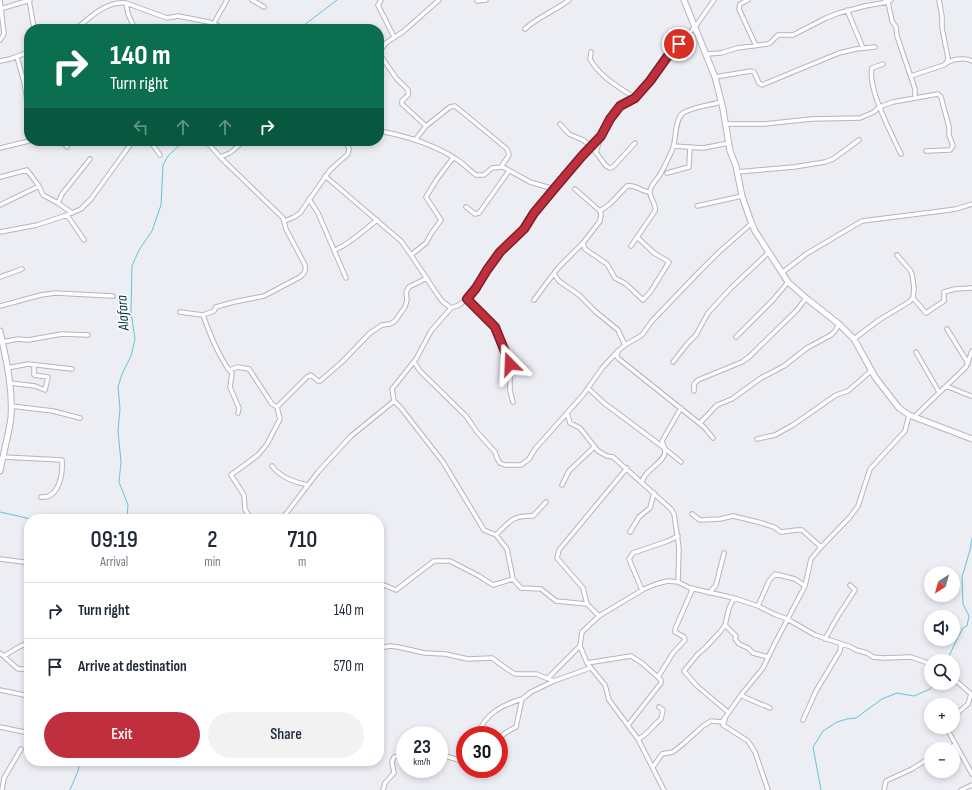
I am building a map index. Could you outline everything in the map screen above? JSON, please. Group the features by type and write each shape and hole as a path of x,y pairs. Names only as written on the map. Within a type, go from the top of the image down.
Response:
{"street":[{"path":"0,0 4,34 0,40"},
{"path":"0,9 29,0 33,24"},
{"path":"126,3 130,0"},
{"path":"81,24 89,17 106,7 120,2 167,18 178,16 214,23 227,0"},
{"path":"252,0 264,7"},
{"path":"381,0 378,6 394,37"},
{"path":"384,46 404,31 439,0"},
{"path":"478,1 486,0"},
{"path":"525,30 530,24 554,11 569,0"},
{"path":"684,0 715,77 726,124 730,152 737,172 742,196 755,231 783,272 788,282 839,324 854,339 872,370 896,405 912,416 972,439"},
{"path":"587,604 556,601 541,589 521,588 513,579 507,549 496,535 484,530 443,462 394,401 392,389 414,362 431,331 450,308 459,305 467,299 487,270 512,240 524,229 534,213 582,156 601,136 610,119 620,106 635,98 650,81 670,53 695,27 714,0"},
{"path":"736,0 740,4"},
{"path":"740,4 748,0"},
{"path":"939,0 942,16 942,28 948,58 947,62"},
{"path":"707,54 720,54 737,48 770,43 778,35 793,35 826,18 847,10 888,1 892,21 896,27 897,36 915,89 915,98"},
{"path":"126,3 128,14 133,24"},
{"path":"740,4 739,9 756,46"},
{"path":"847,10 863,48"},
{"path":"715,77 751,71 754,72 759,83 762,85 839,53 875,47"},
{"path":"592,52 590,59 600,74 635,98"},
{"path":"0,61 24,54"},
{"path":"17,57 24,82"},
{"path":"910,76 944,65 947,62 964,58 972,61"},
{"path":"384,60 396,78 408,90 408,94 402,101 402,104 426,126"},
{"path":"882,64 873,67 871,73 879,107 892,138 901,154"},
{"path":"726,124 764,124 812,119 853,119 865,116 874,112 879,107 900,100 938,94 941,97 949,126 949,135 954,146 950,150 926,152"},
{"path":"631,246 656,207 651,197 651,186 661,173 673,146 676,128 682,114 689,110 721,102"},
{"path":"415,140 426,126 450,107 455,106 507,149 509,155 501,167"},
{"path":"560,124 569,134 583,140 592,147 606,166 611,168 635,143"},
{"path":"384,132 415,140 453,158 476,175 484,175 492,168 501,167 530,182 554,189"},
{"path":"596,153 601,136"},
{"path":"737,172 794,167 825,162 833,159 859,140"},
{"path":"0,148 24,142"},
{"path":"673,146 703,148 729,143"},
{"path":"0,232 22,229 68,215 86,205 112,172 127,146"},
{"path":"154,146 160,154"},
{"path":"180,312 203,315 214,311 216,307 264,296 282,288 304,274 306,270 305,265 286,229 283,218 210,146"},
{"path":"220,157 230,153 238,146"},
{"path":"284,221 300,213 325,176 337,162 348,154 348,146"},
{"path":"667,173 689,167 690,147"},
{"path":"411,254 426,243 430,234 441,220 426,197 433,184 453,158"},
{"path":"58,203 62,194 90,159"},
{"path":"0,178 27,170 39,186 43,195 72,213"},
{"path":"466,206 475,214 479,213 509,171"},
{"path":"325,176 401,241 443,302 450,308"},
{"path":"0,206 39,186"},
{"path":"600,211 610,204 627,186 634,186 642,191 650,192"},
{"path":"534,300 569,256 583,243 600,221 600,211 575,189"},
{"path":"697,206 742,196"},
{"path":"309,199 318,213 346,278"},
{"path":"783,272 806,254 862,221 956,209 972,204"},
{"path":"68,215 84,240"},
{"path":"335,250 360,234 377,220"},
{"path":"414,362 422,374 466,416 495,452 498,460 505,464 521,465 567,413 603,367 618,351 642,335 652,321 697,274 752,223"},
{"path":"583,243 585,249 606,264 616,278 626,284 643,300 651,291 669,262 654,253 637,238"},
{"path":"673,362 696,335 708,313 731,288 769,252"},
{"path":"854,339 879,320 913,298 914,288 912,274 897,255"},
{"path":"0,277 22,269"},
{"path":"554,274 559,281 579,294 596,312 618,330 625,345"},
{"path":"276,407 307,377 311,375 320,381 342,362 370,332 382,325 390,324 395,321 405,307 407,300 406,292 409,287 427,278"},
{"path":"736,338 768,306 788,282"},
{"path":"913,298 926,313 944,301 944,292 955,289 972,288"},
{"path":"0,306 41,295 55,293 113,296"},
{"path":"694,391 694,384 698,380 742,362 797,310 806,298"},
{"path":"467,299 495,327 510,364 510,391 513,402"},
{"path":"203,315 212,340 221,358 232,373 230,387 240,408 238,413"},
{"path":"700,423 717,405 732,399 761,378 784,366 807,348 835,331 839,324"},
{"path":"947,329 968,363"},
{"path":"0,331 2,355 7,368 10,383 11,406 10,423 0,471"},
{"path":"2,342 18,339 28,340 62,334 88,335"},
{"path":"618,351 619,359 700,423 714,438"},
{"path":"653,768 662,754 673,752 703,726 711,721 722,722 728,712 763,668 805,586 811,560 821,546 850,517 858,506 870,469 904,431 912,416 963,371 968,363 972,351"},
{"path":"916,352 939,392"},
{"path":"7,368 28,364 72,369"},
{"path":"10,383 35,386 45,390 48,377 34,375 34,365"},
{"path":"229,370 238,368 249,369 272,404 276,407 280,419 268,444 258,455 231,475 244,495 244,509 248,514"},
{"path":"757,439 775,436 836,395 848,391 872,370"},
{"path":"946,386 971,396"},
{"path":"588,388 608,406 681,462"},
{"path":"286,514 308,485 351,436 394,401"},
{"path":"11,406 52,411 80,418"},
{"path":"642,482 644,476 654,467 664,454 665,450 662,441 681,408"},
{"path":"567,413 570,423 580,428 598,451 607,456 613,457 671,508 674,514 678,536 678,582"},
{"path":"562,485 569,471 594,447"},
{"path":"2,457 62,460 63,472 55,491 50,496 41,496"},
{"path":"272,466 274,469 294,482 308,485"},
{"path":"599,616 587,604 583,588 557,558 559,550 627,468"},
{"path":"630,532 639,517 650,508 654,493"},
{"path":"496,535 510,521 521,516 533,516 546,502"},
{"path":"692,514 700,520 733,516 774,527 781,532 802,530 821,546"},
{"path":"642,590 629,559 632,553 668,541 678,536"},
{"path":"709,593 716,585 724,553"},
{"path":"0,559 24,562"},
{"path":"384,585 396,590 434,561 450,561 493,585 513,579"},
{"path":"758,606 769,581 774,574 795,579 805,586"},
{"path":"548,678 580,646 582,632 599,616 642,590 668,581 678,582 690,588 734,598 758,606 787,619 815,635 867,653 873,657 911,657 924,662"},
{"path":"825,639 840,612 855,591 855,589 850,585"},
{"path":"658,677 673,653 685,640 684,637 675,632 693,588"},
{"path":"728,712 697,686 684,671 725,625 729,608 734,598"},
{"path":"725,625 736,636 734,639 739,644 753,652 768,657"},
{"path":"4,656 24,644"},
{"path":"803,720 816,692 840,651 841,644"},
{"path":"580,646 590,668 606,685 609,700 638,740 664,790"},
{"path":"384,647 398,647 425,653 445,654 468,659 492,658 507,670 515,674 530,674 554,681"},
{"path":"0,653 18,669 24,670"},
{"path":"588,663 631,656 662,680 628,725"},
{"path":"481,726 486,718 493,712 507,704 522,700 531,692 554,681 590,668"},
{"path":"960,685 971,695 968,704 960,711"},
{"path":"0,690 24,695"},
{"path":"741,695 755,703 770,708"},
{"path":"508,731 516,727 522,700"},
{"path":"638,740 646,736 654,724 661,719 663,710 659,707"},
{"path":"728,712 723,725 748,741 755,752 768,790"},
{"path":"0,727 24,732"},
{"path":"2,790 4,778 21,749"},
{"path":"960,754 972,774"},
{"path":"383,790 386,783 394,773 392,762 394,757 396,757"},
{"path":"885,789 886,781 912,770 924,762"},
{"path":"961,790 972,786"}],"waterway":[{"name":"Alafara","path":"306,24 337,0"},
{"name":"Alafara","path":"127,514 128,505 119,482 121,462 118,431 120,409 118,387 122,374 131,356 135,339 131,312 132,266 139,250 152,231 161,205 163,165 168,156 179,146"},
{"path":"0,512 24,517"},
{"path":"950,654 963,628 967,626 969,616 963,604 962,577 972,538"},
{"path":"821,790 813,747 823,731 837,722 856,718 882,699 897,693 914,696 928,690"},
{"name":"Alafara","path":"70,790 79,766"}],"route":[{"path":"510,364 495,327 467,299 500,252 524,229 534,213 582,156 601,136 613,114 620,106 635,98 650,81 670,53 679,44"}]}
